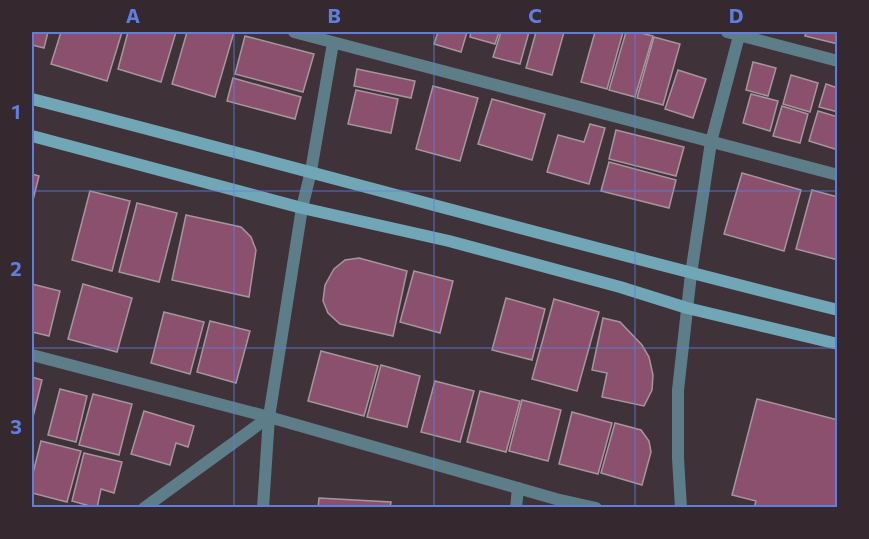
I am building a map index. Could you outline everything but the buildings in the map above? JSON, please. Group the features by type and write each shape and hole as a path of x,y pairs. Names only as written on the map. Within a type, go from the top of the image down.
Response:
{"main road":[{"path":"32,99 312,171 691,274 837,310"},
{"path":"32,136 302,208 449,241 620,287 687,308 837,344"}],"street":[{"path":"294,32 837,175"},
{"path":"681,507 678,390 687,308 711,142 735,33 837,61"},
{"path":"263,507 269,417 302,208 312,171 333,43"},
{"path":"32,355 269,417 518,488 558,503 596,507"},
{"path":"144,507 269,417"},
{"path":"516,507 518,488"}]}
